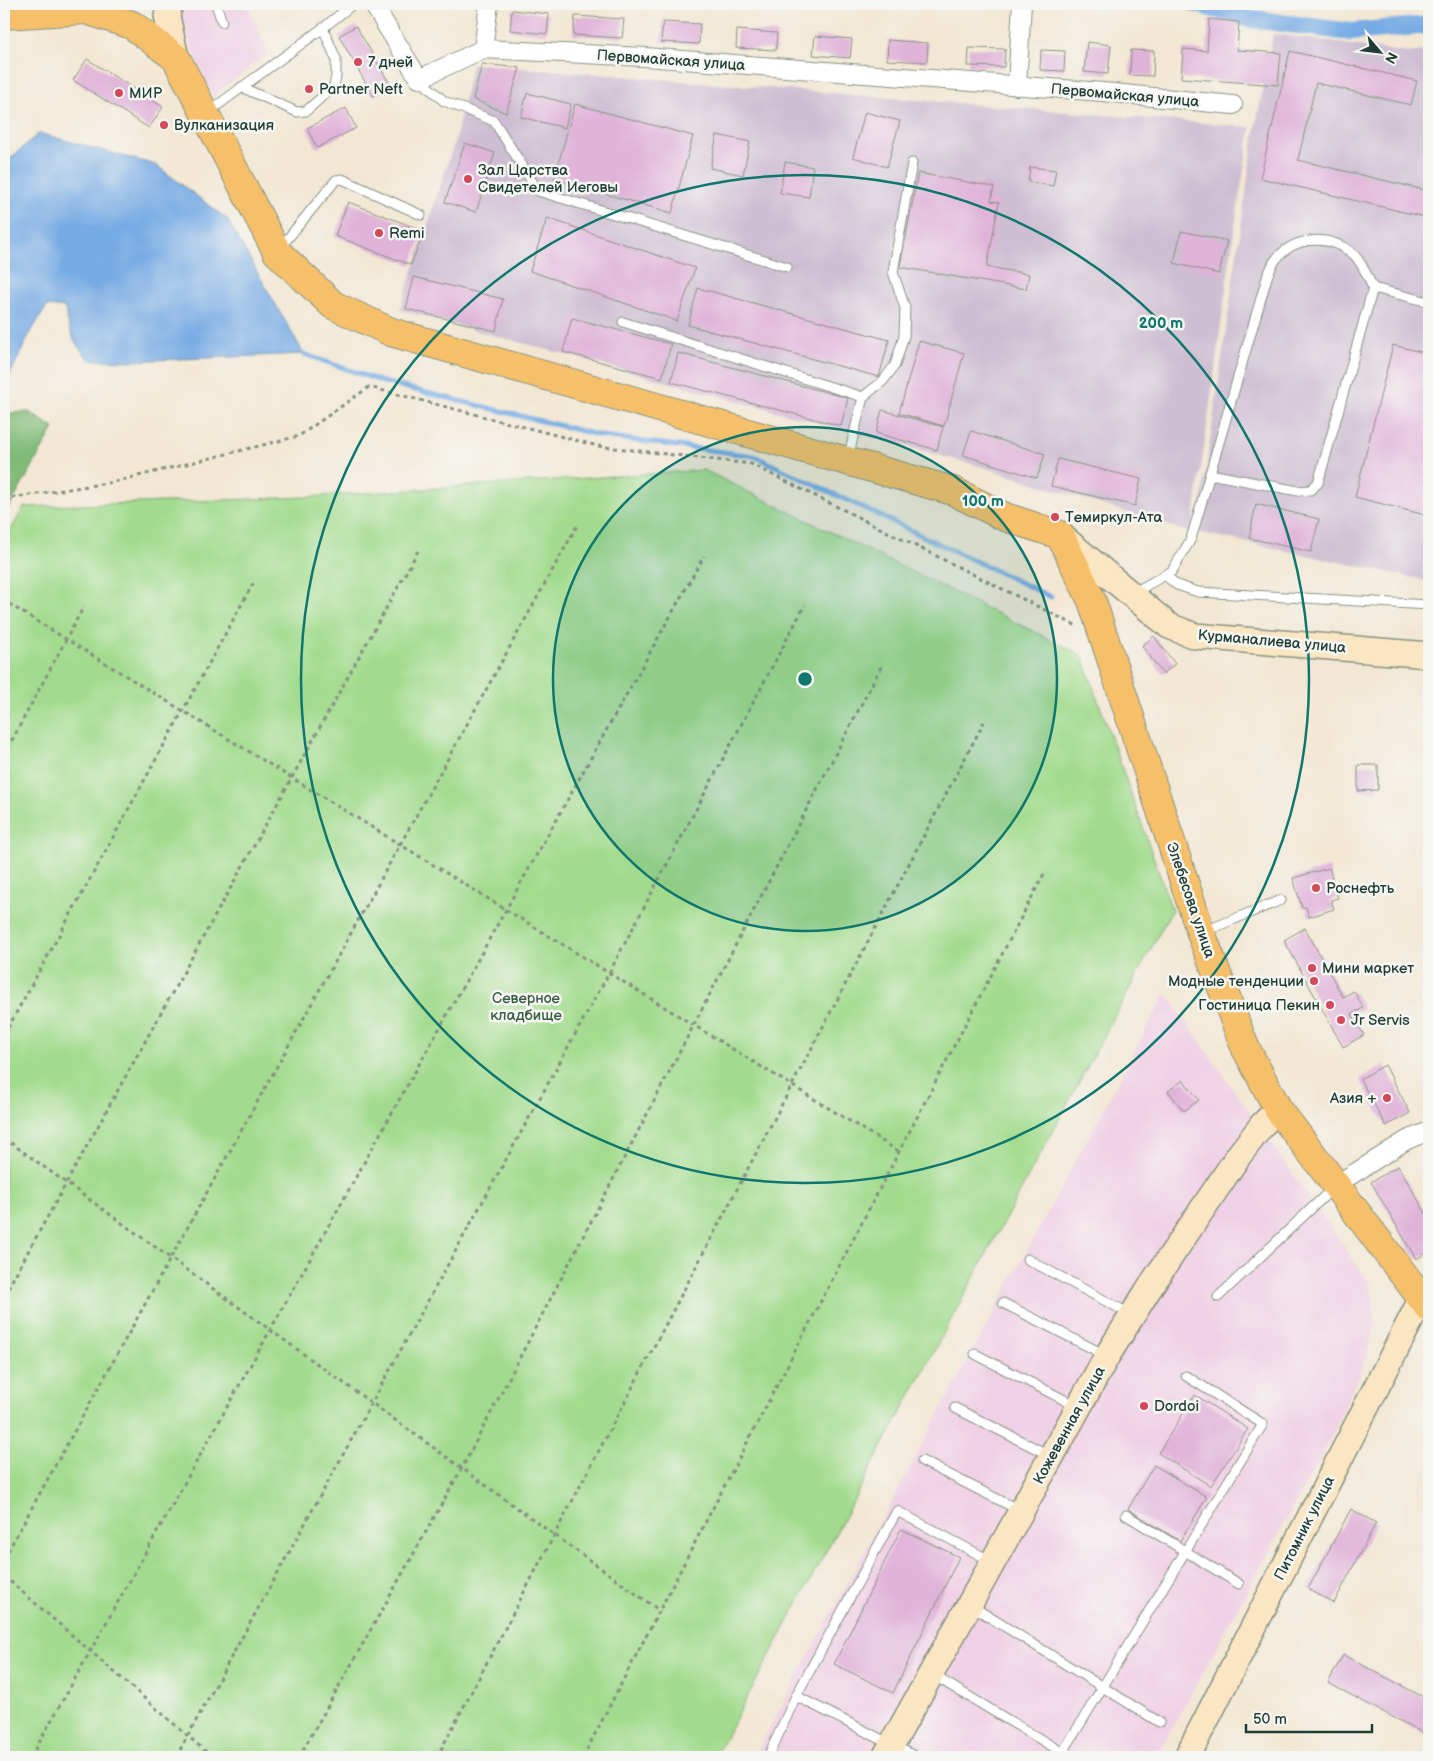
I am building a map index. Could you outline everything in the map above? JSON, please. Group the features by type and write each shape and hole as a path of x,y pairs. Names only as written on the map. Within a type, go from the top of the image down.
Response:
{"main road":[{"path":"6,15 86,10 132,25 176,58 277,252 334,305 391,332 953,491 1005,517 1060,535"},
{"name":"Элебесова улица","path":"1060,535 1092,601 1201,933 1245,1047 1278,1109 1426,1303"}],"street":[{"path":"6,15 40,4"},
{"path":"170,4 167,16 176,58"},
{"path":"373,4 419,79"},
{"path":"483,49 489,4"},
{"path":"1018,86 1022,4"},
{"name":"Первомайская улица","path":"419,79 483,49 645,57 1103,92 1233,105"},
{"name":"Курманалиева улица","path":"1060,535 1169,626 1195,636 1429,655"},
{"name":"Кожевенная улица","path":"888,1752 1107,1356 1132,1315 1239,1155 1262,1124 1278,1109"},
{"path":"1337,1184 1408,1140 1429,1131"},
{"name":"Питомник улица","path":"1187,1757 1426,1303"}],"lane":[{"path":"216,4 222,22"},
{"path":"205,114 353,4"},
{"path":"240,87 298,112 306,111 334,86 336,60 323,28"},
{"path":"419,79 444,101 494,121 538,191 787,268"},
{"path":"847,461 863,397 883,381 894,365 904,336 905,308 893,272 912,163"},
{"path":"277,252 336,180 342,179 421,214"},
{"path":"1131,595 1166,576 1184,554 1191,539 1268,274 1278,258 1292,246 1316,239 1331,241 1355,255 1373,288 1318,483 1310,490 1298,491 1210,474"},
{"path":"1373,288 1429,302"},
{"path":"623,322 863,397"},
{"path":"1166,576 1177,585 1198,592 1429,605"},
{"path":"1201,933 1281,900"},
{"path":"1218,1298 1337,1184"},
{"path":"1027,1259 1132,1315"},
{"path":"1003,1303 1107,1356"},
{"path":"975,1354 1078,1407"},
{"path":"931,1674 1064,1756 1102,1687 1263,1424 1186,1376"},
{"path":"955,1408 1051,1456"},
{"path":"922,1461 1021,1511"},
{"path":"768,1757 796,1696 897,1511 993,1562"},
{"path":"1126,1515 1239,1584"},
{"path":"970,1604 1159,1722"},
{"path":"796,1696 888,1752 916,1757"}],"path":[{"path":"4,498 114,482 299,436 369,387 598,446 750,464 1086,630"},
{"path":"4,1558 577,526"},
{"path":"4,1295 418,551"},
{"path":"31,1757 704,556"},
{"path":"4,1035 255,580"},
{"path":"9,604 900,1152"},
{"path":"176,1757 609,973 805,604"},
{"path":"4,755 84,606"},
{"path":"299,1757 462,1468 882,666"},
{"path":"438,1757 984,722"},
{"path":"583,1757 1045,872"},
{"path":"4,1138 660,1612"},
{"path":"4,1576 212,1757"}],"shaded area":[{"path":"180,4 247,4 268,53 212,97 179,15"},
{"path":"1273,34 1409,53 1429,50 1429,581 1197,532 1254,136"},
{"path":"472,64 1251,127 1234,231 1192,533 983,467 400,310 456,137"},
{"name":"Dordoi","path":"1166,993 1371,1285 1376,1326 1362,1368 1328,1444 1156,1757 754,1757"}],"green space":[{"path":"29,412 54,428 4,517 4,413"},
{"name":"Северное кладбище","path":"704,470 1082,655 1172,910 715,1757 4,1757 4,542 24,507 307,497"}],"water":[{"path":"39,133 156,165 227,219 304,354 131,361 90,360 80,349 73,337 65,308 47,306 29,335 4,388 4,164"}],"building":[{"path":"512,10 549,14 547,34 510,30"},
{"path":"575,16 624,19 622,38 573,35"},
{"path":"1209,19 1239,22 1237,50 1281,53 1278,85 1181,78 1183,49 1207,51"},
{"path":"663,22 700,24 699,44 661,42"},
{"path":"356,26 391,86 373,96 339,36"},
{"path":"737,30 777,33 776,50 736,48"},
{"path":"815,36 852,39 850,58 813,55"},
{"path":"888,40 928,43 927,62 887,60"},
{"path":"1087,42 1111,45 1108,74 1084,72"},
{"path":"969,48 1005,49 1004,67 968,66"},
{"path":"1041,50 1065,51 1064,71 1040,70"},
{"path":"1131,50 1154,51 1153,76 1130,75"},
{"path":"1290,51 1417,81 1411,105 1316,83 1298,160 1429,191 1429,218 1260,178"},
{"path":"87,59 163,107 149,128 73,80"},
{"path":"482,64 520,68 506,113 473,99"},
{"path":"527,93 571,104 565,128 521,117"},
{"path":"575,104 693,136 672,213 554,179"},
{"path":"346,108 356,128 317,148 307,128"},
{"path":"865,112 900,121 887,167 853,157"},
{"path":"717,135 750,142 743,175 710,168"},
{"path":"465,143 495,153 476,212 445,202"},
{"path":"785,162 813,167 809,197 780,193"},
{"path":"1030,167 1056,170 1053,186 1028,182"},
{"path":"918,173 994,187 991,201 999,202 987,267 1029,274 1026,289 900,267"},
{"path":"348,202 424,231 411,265 335,236"},
{"path":"547,218 695,268 677,321 530,271"},
{"path":"1181,231 1227,241 1219,274 1174,263"},
{"path":"414,277 503,299 496,331 406,309"},
{"path":"698,288 889,340 879,377 688,325"},
{"path":"572,318 671,344 662,378 563,352"},
{"path":"919,341 964,353 944,426 899,413"},
{"path":"1393,345 1429,354 1429,516 1355,497"},
{"path":"678,353 848,398 841,426 671,382"},
{"path":"882,410 943,427 937,450 876,433"},
{"path":"971,431 1045,454 1037,478 963,455"},
{"path":"1058,459 1141,479 1135,506 1051,486"},
{"path":"1256,504 1319,519 1311,552 1249,538"},
{"path":"1154,636 1175,664 1163,674 1142,646"},
{"path":"1358,765 1378,765 1378,790 1358,791"},
{"name":"Роснефть","path":"1329,868 1338,898 1331,900 1334,909 1309,917 1306,907 1302,908 1293,878"},
{"path":"1305,928 1343,997 1354,991 1363,1008 1352,1014 1364,1035 1343,1047 1284,940"},
{"path":"1385,1065 1410,1113 1386,1126 1360,1079"},
{"path":"1183,1080 1199,1100 1184,1111 1168,1091"},
{"path":"1398,1166 1429,1218 1429,1252 1416,1259 1371,1182"},
{"path":"1195,1395 1248,1429 1211,1486 1158,1453"},
{"path":"1154,1465 1207,1497 1180,1541 1128,1509"},
{"path":"1351,1509 1376,1523 1334,1603 1308,1589"},
{"path":"901,1529 959,1557 893,1693 834,1664"},
{"path":"1343,1655 1429,1700 1429,1725 1425,1734 1328,1683"}],"waterway":[{"path":"1196,4 1252,19 1350,32 1429,25"},
{"path":"304,354 383,382 602,436 754,456 1051,597"}],"place":[{"name":"7 дней","path":"358,62"},
{"name":"Partner Neft","path":"309,89"},
{"name":"МИР","path":"119,93"},
{"name":"Вулканизация","path":"164,125"},
{"name":"Зал Царства Свидетелей Иеговы","path":"468,179"},
{"name":"Remi","path":"379,233"},
{"name":"Темиркул-Ата","path":"1055,517"},
{"name":"Роснефть","path":"1316,888"},
{"name":"Мини маркет","path":"1312,968"},
{"name":"Модные тенденции","path":"1314,981"},
{"name":"Гостиница Пекин","path":"1330,1005"},
{"name":"Jr Servis","path":"1341,1020"},
{"name":"Азия +","path":"1387,1098"},
{"name":"Dordoi","path":"1144,1406"}]}
